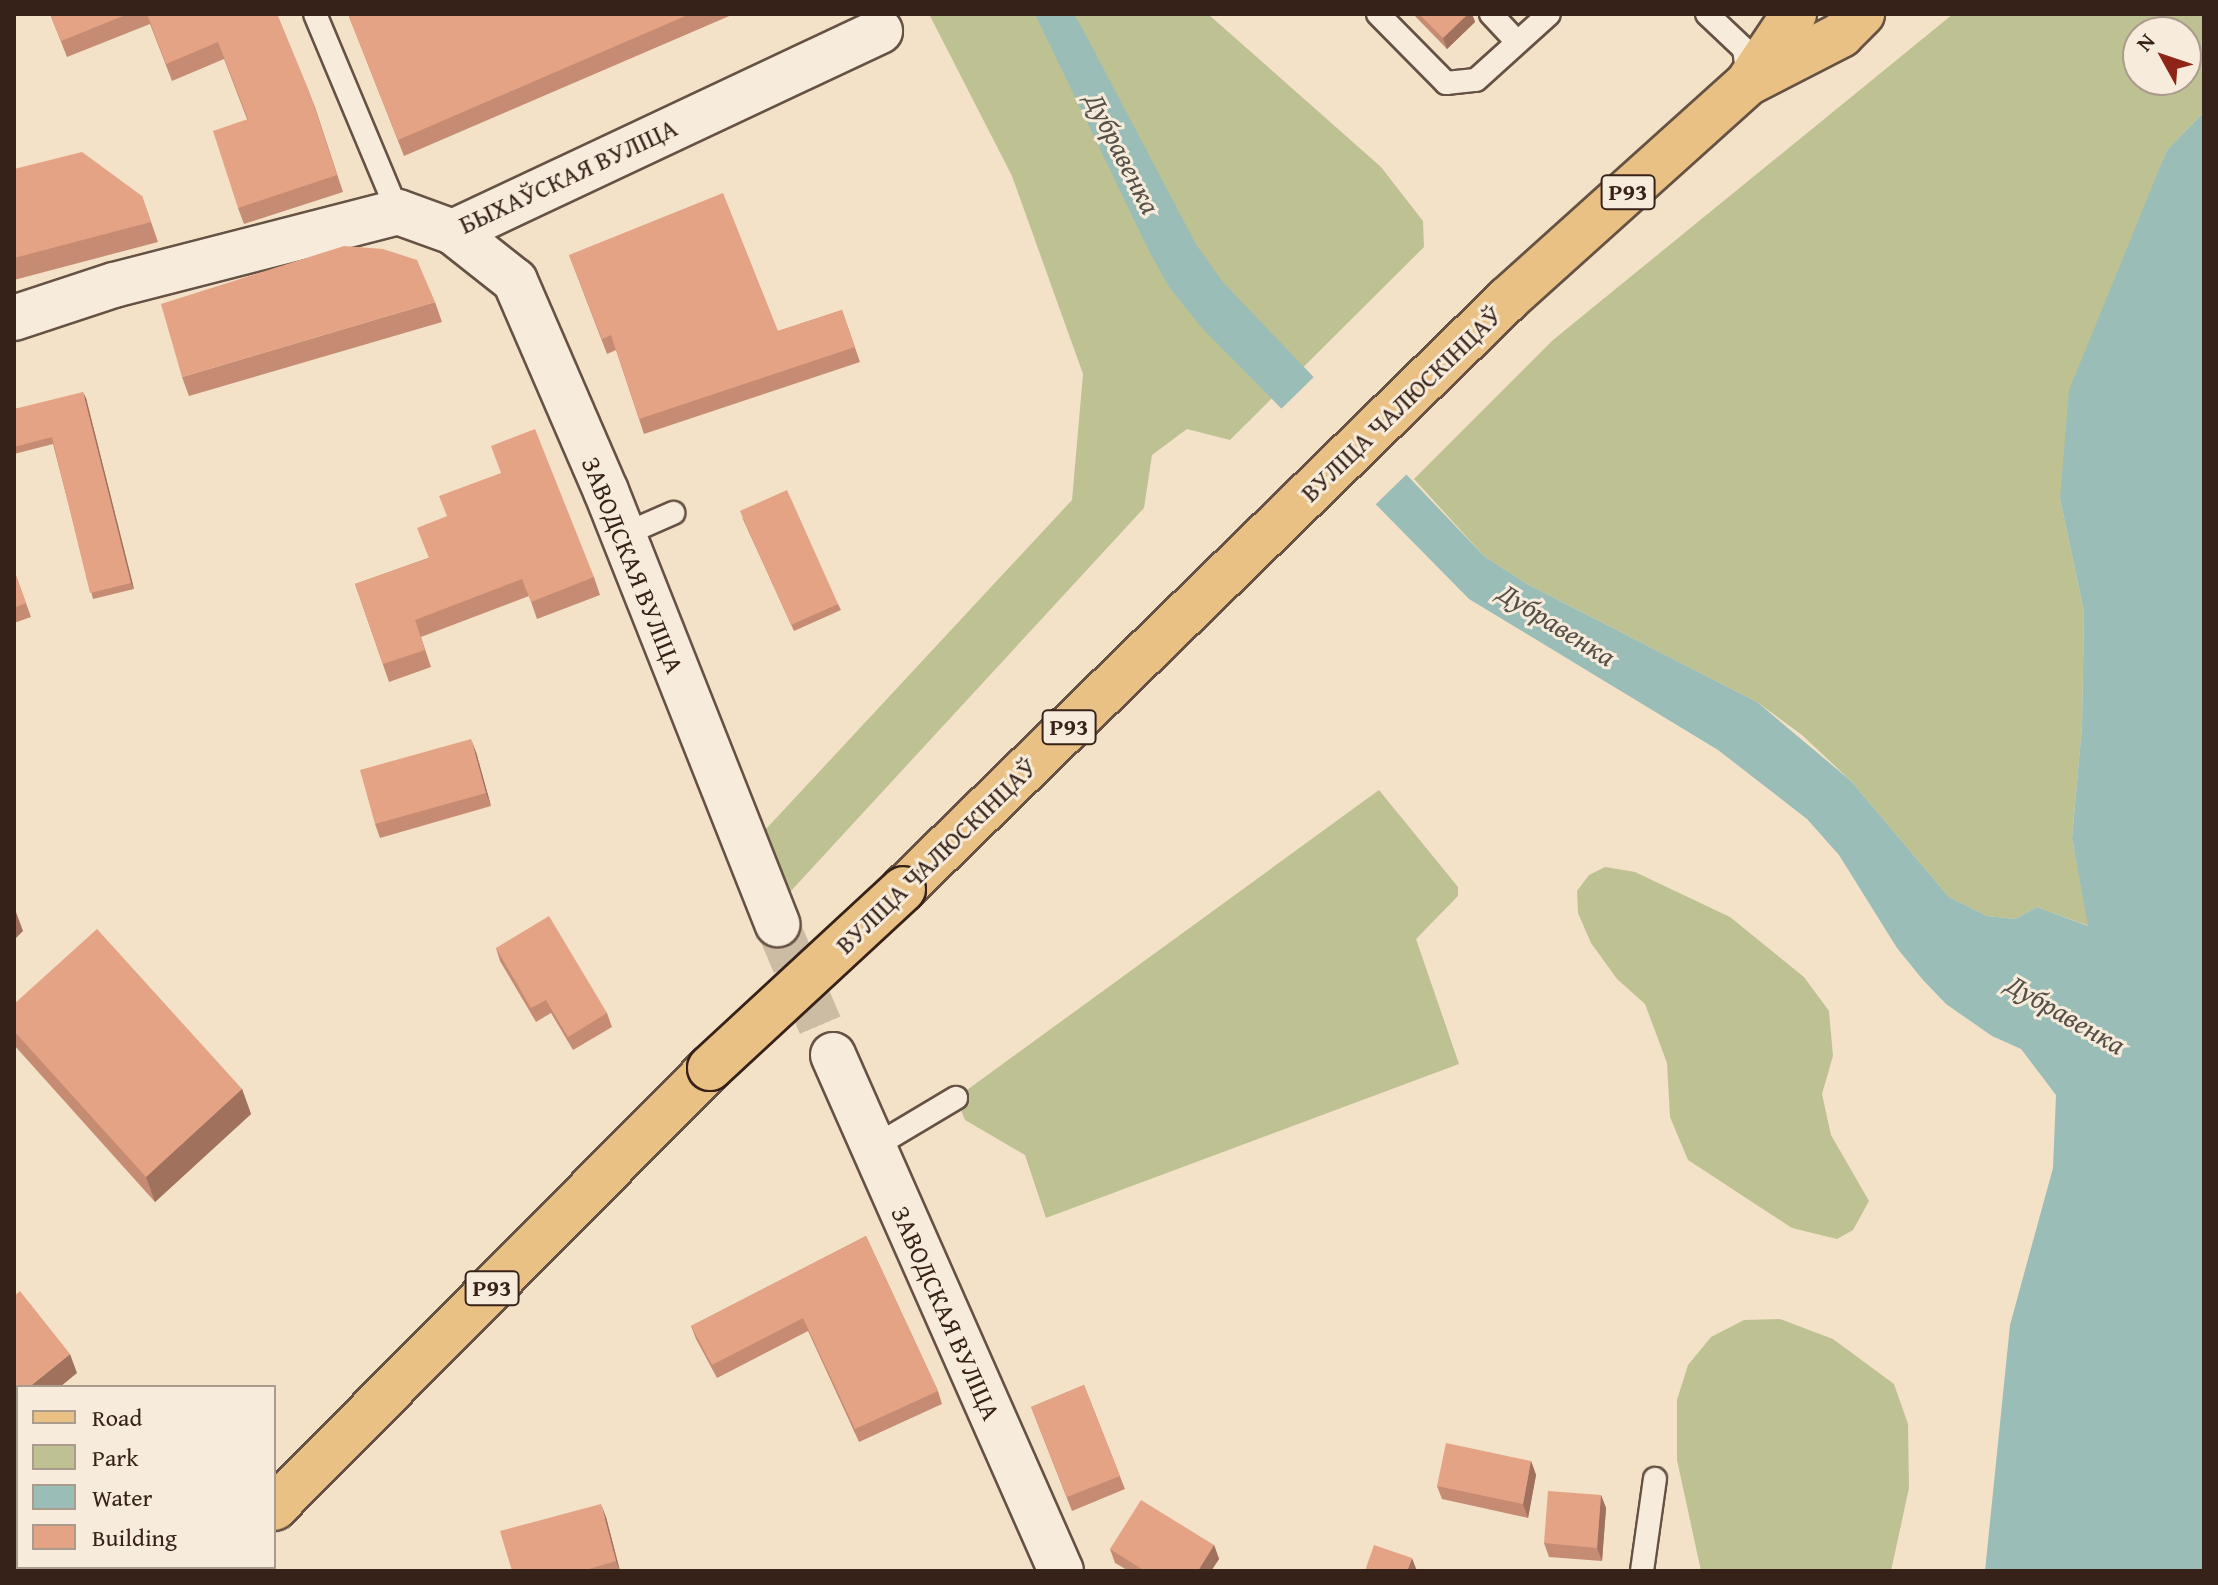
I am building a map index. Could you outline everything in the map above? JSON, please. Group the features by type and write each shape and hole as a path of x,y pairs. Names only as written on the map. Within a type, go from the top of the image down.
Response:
{"main road":[{"name":"ВУЛІЦА ЧАЛЮСКІНЦАЎ","path":"276,1506 710,1068 903,889 1508,299 1748,83 1794,14"},
{"name":"ВУЛІЦА ЧАЛЮСКІНЦАЎ","path":"1748,83 1841,35 1862,14"}],"street":[{"name":"БЫХАЎСКАЯ ВУЛІЦА","path":"398,212 453,232 880,31"},
{"path":"14,318 114,285 398,212"},
{"name":"ЗАВОДСКАЯ ВУЛІЦА","path":"453,232 515,281 623,535 777,924"},
{"name":"ЗАВОДСКАЯ ВУЛІЦА","path":"833,1055 1061,1571"}],"lane":[{"path":"315,14 398,212"},
{"path":"1378,14 1446,83 1476,80 1549,14"},
{"path":"1491,14 1516,41"},
{"path":"1707,14 1744,49 1748,83"},
{"path":"623,535 673,513"},
{"path":"872,1148 956,1098"},
{"path":"1642,1571 1655,1479"}],"green space":[{"path":"929,14 1208,14 1381,167 1423,221 1424,247 1230,440 1187,429 1152,455 1144,508 790,892 766,829 1072,500 1083,374 1012,176"},
{"path":"1953,14 2204,14 2204,112 2167,150 2130,248 2060,499 2084,612 2082,726 2072,838 2089,926 2037,907 2015,919 1987,916 1949,897 1851,781 1802,735 1757,702 1527,584 1484,556 1414,479 1553,340"},
{"path":"1379,790 1458,887 1458,896 1416,939 1459,1064 1046,1218 1025,1155 965,1120 956,1098"},
{"path":"1605,867 1635,872 1730,917 1804,977 1829,1011 1833,1056 1822,1094 1831,1135 1869,1201 1853,1230 1837,1239 1792,1228 1688,1160 1670,1117 1667,1063 1645,1004 1617,979 1591,943 1578,913 1577,891 1589,875"},
{"path":"1780,1319 1833,1339 1894,1384 1908,1424 1909,1488 1891,1571 1701,1571 1677,1460 1677,1400 1688,1365 1711,1337 1744,1320"}],"water":[{"name":"Дубравенка","path":"1035,14 1073,14 1197,246 1223,282 1484,556 1527,584 1757,702 1851,781 1949,897 1987,916 2015,919 2037,907 2088,926 2072,838 2082,726 2084,612 2060,499 2069,390 2167,150 2204,112 2204,1571 1985,1571 2010,1325 2053,1168 2056,1095 2021,1049 1992,1036 1946,1004 1923,980 1897,948 1839,855 1807,819 1718,750 1469,599 1202,328 1169,287 1148,249"}],"pier":[{"path":"1318,373 1411,470 1373,507 1279,411"}],"building":[{"path":"50,14 128,14 61,41"},
{"path":"147,14 277,14 309,91 337,175 238,208 213,131 248,119 218,42 166,64"},
{"path":"348,14 690,14 398,140"},
{"path":"1419,14 1468,14 1443,38"},
{"path":"82,152 142,196 151,222 14,258 14,169"},
{"path":"723,193 778,331 842,310 855,347 639,419 611,335 602,339 569,255"},
{"path":"344,246 383,249 417,260 435,302 182,377 161,304"},
{"path":"83,392 131,583 90,593 52,437 14,447 14,409"},
{"path":"535,429 594,577 531,602 522,579 415,620 425,650 383,664 355,584 429,558 417,528 447,516 439,496 501,473 491,446"},
{"path":"787,490 838,604 791,625 740,511"},
{"path":"14,570 26,603 14,608"},
{"path":"471,739 486,793 375,824 360,770"},
{"path":"549,916 607,1013 568,1037 546,1000 531,1008 496,948"},
{"path":"97,929 242,1089 146,1177 14,1031 14,1004"},
{"path":"866,1236 938,1391 855,1429 803,1318 712,1365 691,1326"},
{"path":"20,1291 70,1354 31,1385 16,1385 14,1399 14,1296"},
{"path":"1084,1385 1120,1476 1067,1497 1031,1407"},
{"path":"1446,1443 1531,1461 1523,1504 1437,1486"},
{"path":"1548,1491 1601,1495 1597,1548 1544,1543"},
{"path":"1141,1500 1214,1545 1198,1571 1145,1571 1110,1549"},
{"path":"601,1504 616,1561 582,1571 512,1571 500,1531"},
{"path":"1374,1545 1412,1558 1407,1571 1365,1571"}],"tunnel":[{"path":"777,924 833,1055"}]}
